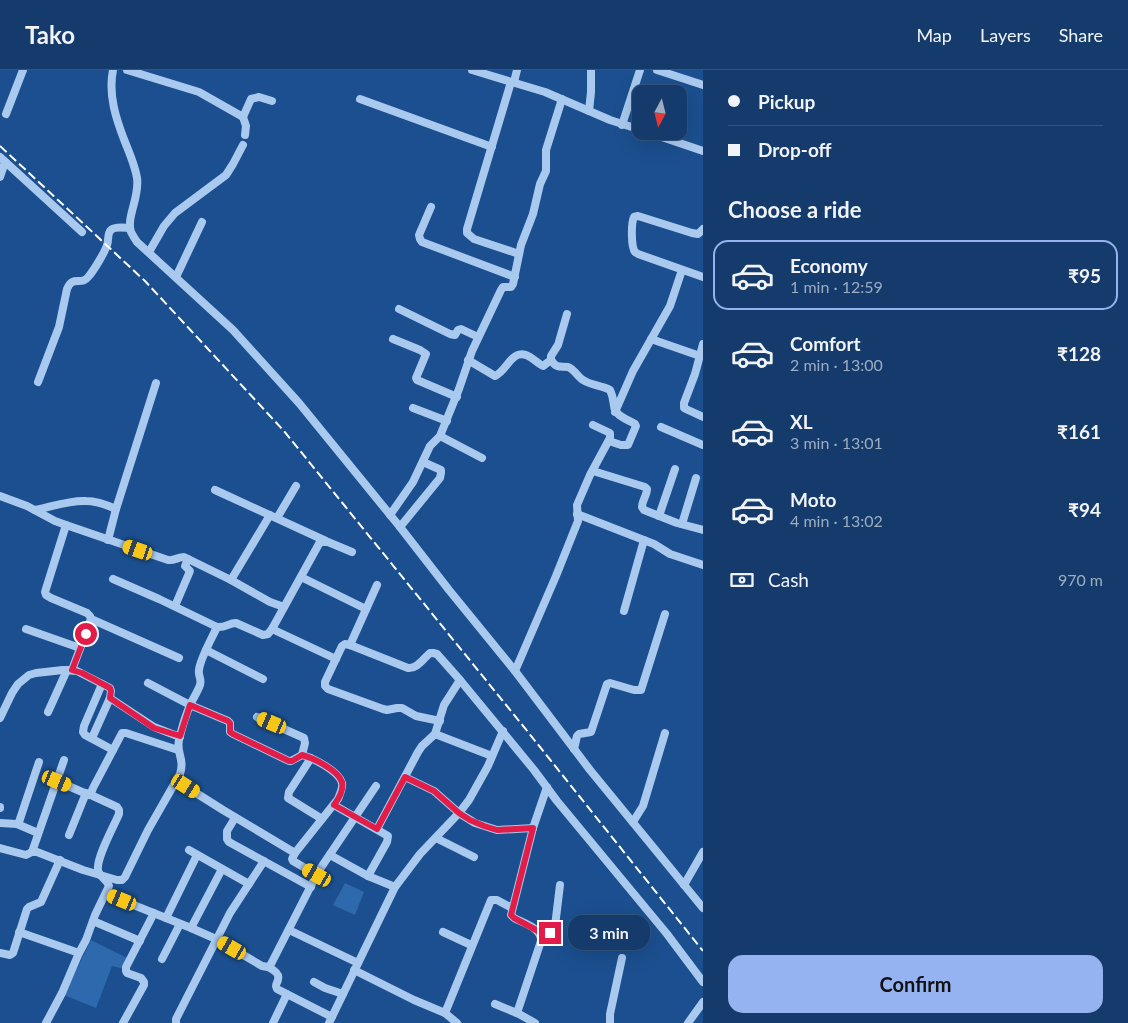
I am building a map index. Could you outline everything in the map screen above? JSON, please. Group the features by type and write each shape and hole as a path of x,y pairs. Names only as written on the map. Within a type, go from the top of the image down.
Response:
{"street":[{"path":"6,114 23,70"},
{"path":"113,70 111,82 112,100 119,127 138,180 130,228 137,242 233,330 305,410 515,671 574,749 703,908"},
{"path":"127,70 199,92 243,116"},
{"path":"472,70 562,99 632,128"},
{"path":"518,70 466,233 474,239 519,254"},
{"path":"588,111 592,70"},
{"path":"622,125 640,70"},
{"path":"657,70 703,85"},
{"path":"245,135 246,126 243,116 251,99 260,97 272,100"},
{"path":"360,99 492,147"},
{"path":"390,515 413,482 430,446 440,436 457,397 468,360 501,290 505,286 512,287 524,235 533,214 540,184 546,171 546,150 562,99"},
{"path":"670,140 703,151"},
{"path":"149,252 164,226 175,213 226,175 243,146"},
{"path":"0,177 2,160"},
{"path":"2,160 82,232"},
{"path":"430,207 419,235 422,242 515,277"},
{"path":"703,229 698,234 638,216 632,220 632,244 634,251 703,277"},
{"path":"176,277 202,222"},
{"path":"38,382 59,327 66,289 71,282 82,281 89,277 106,250 111,229 130,228"},
{"path":"616,412 633,371 670,306 682,270"},
{"path":"399,309 450,334 455,335 461,329 478,337"},
{"path":"468,360 495,376 500,374 513,357 520,354 528,356 542,366 551,360 551,356 558,345 567,314"},
{"path":"393,339 426,354 416,378 417,380 457,397"},
{"path":"651,339 700,356"},
{"path":"703,344 695,374 684,403 684,408 703,417"},
{"path":"551,360 557,366 570,368 578,377 587,382 610,390 614,408 618,415 635,424 636,429 628,445 608,441"},
{"path":"108,540 156,383"},
{"path":"413,408 447,421"},
{"path":"515,671 578,521 577,505 611,435 593,425"},
{"path":"661,427 703,445"},
{"path":"440,436 482,458"},
{"path":"400,527 442,473 441,470 423,462"},
{"path":"659,516 675,469"},
{"path":"593,471 645,487 647,492 642,507 644,510 703,530"},
{"path":"682,524 696,478"},
{"path":"231,580 296,486"},
{"path":"215,490 352,552"},
{"path":"0,496 35,510 55,521 168,560 173,561 184,557 270,602 284,607"},
{"path":"35,510 71,502 87,501 116,509"},
{"path":"578,514 654,544 670,554 703,565"},
{"path":"66,525 44,592 46,595 87,613 91,619 178,658"},
{"path":"624,611 644,540"},
{"path":"113,579 216,627 225,627 236,623 263,635 268,634 272,630 318,545 323,541 328,542"},
{"path":"174,606 190,571 185,566 188,559"},
{"path":"301,577 366,609"},
{"path":"350,645 378,584"},
{"path":"574,749 577,736 582,732 591,732 607,684 610,682 634,690 641,690 665,614"},
{"path":"48,712 70,670 91,619"},
{"path":"0,858 1,849 26,855 32,852 42,853 83,870 122,880 182,768 182,761 178,750 180,736 190,705 200,686 199,669 216,627"},
{"path":"26,629 80,648"},
{"path":"272,630 336,659"},
{"path":"440,722 416,716 402,708 386,710 328,689 325,682 342,646 350,645 412,669 430,653 437,654 503,731 611,868 667,934 703,982"},
{"path":"206,650 263,679"},
{"path":"0,718 12,693 23,679 36,673 70,670 82,673 110,688 111,691 110,698 92,738"},
{"path":"377,829 422,746 436,734 446,700 460,680"},
{"path":"148,682 190,705 228,721 230,723 230,732 233,734 289,761 302,755 305,743 304,738 256,717"},
{"path":"102,684 83,732 85,735 113,750"},
{"path":"110,698 154,728 180,736"},
{"path":"106,894 216,939 262,966 268,967 278,976 277,989 331,1020 395,888 420,854 469,800 488,766 503,731"},
{"path":"69,835 120,734 126,733 178,750"},
{"path":"633,822 643,806 665,733"},
{"path":"436,734 492,756"},
{"path":"302,755 331,770 342,782 342,789 338,799 292,859 293,862 317,875"},
{"path":"311,758 288,792 288,798 322,819"},
{"path":"32,852 64,760"},
{"path":"17,824 39,762"},
{"path":"405,777 434,791 459,813 476,823 497,830 533,828"},
{"path":"177,780 295,854"},
{"path":"46,1023 62,992 109,886 108,881 100,875 98,870 99,861 119,814 119,810 116,807 57,781"},
{"path":"268,967 317,875 376,786"},
{"path":"516,1013 541,941 541,936 538,931 511,915 533,828 547,787"},
{"path":"334,805 388,836 368,876"},
{"path":"235,818 227,831 229,842 311,887"},
{"path":"0,822 17,824 38,833"},
{"path":"436,838 474,856"},
{"path":"189,850 249,884"},
{"path":"684,885 703,852"},
{"path":"166,918 197,855"},
{"path":"330,855 368,876 395,888"},
{"path":"0,953 12,954 27,909 42,902 60,860"},
{"path":"176,1023 176,1019 230,913 264,861"},
{"path":"191,928 222,869"},
{"path":"541,936 550,933 555,926 560,885"},
{"path":"445,1013 471,945 491,900 497,900 512,908"},
{"path":"123,1023 144,986 144,980 131,976 127,973 126,967 154,913"},
{"path":"93,921 140,941"},
{"path":"162,959 180,924"},
{"path":"289,930 414,1000 445,1013 457,1023"},
{"path":"19,932 79,953"},
{"path":"443,932 471,945"},
{"path":"610,1023 609,1019 622,958"},
{"path":"314,982 343,994"},
{"path":"274,1023 287,994"},
{"path":"688,1023 703,1002"},
{"path":"495,1004 535,1023"}],"shaded area":[{"path":"345,883 364,892 355,915 333,905"},
{"path":"91,940 133,961 129,970 112,966 96,1008 64,995"}],"railway":[{"path":"0,146 145,281 284,431 703,951"}],"route":[{"path":"86,634 72,670 82,673 110,688 110,698 154,728 180,736 190,705 228,721 230,723 230,732 233,734 289,761 295,760 298,756 306,756 331,770 342,782 342,789 334,805 377,829 405,777 434,791 459,813 484,826 497,830 533,828 511,915 538,931 541,936 550,933"}]}
